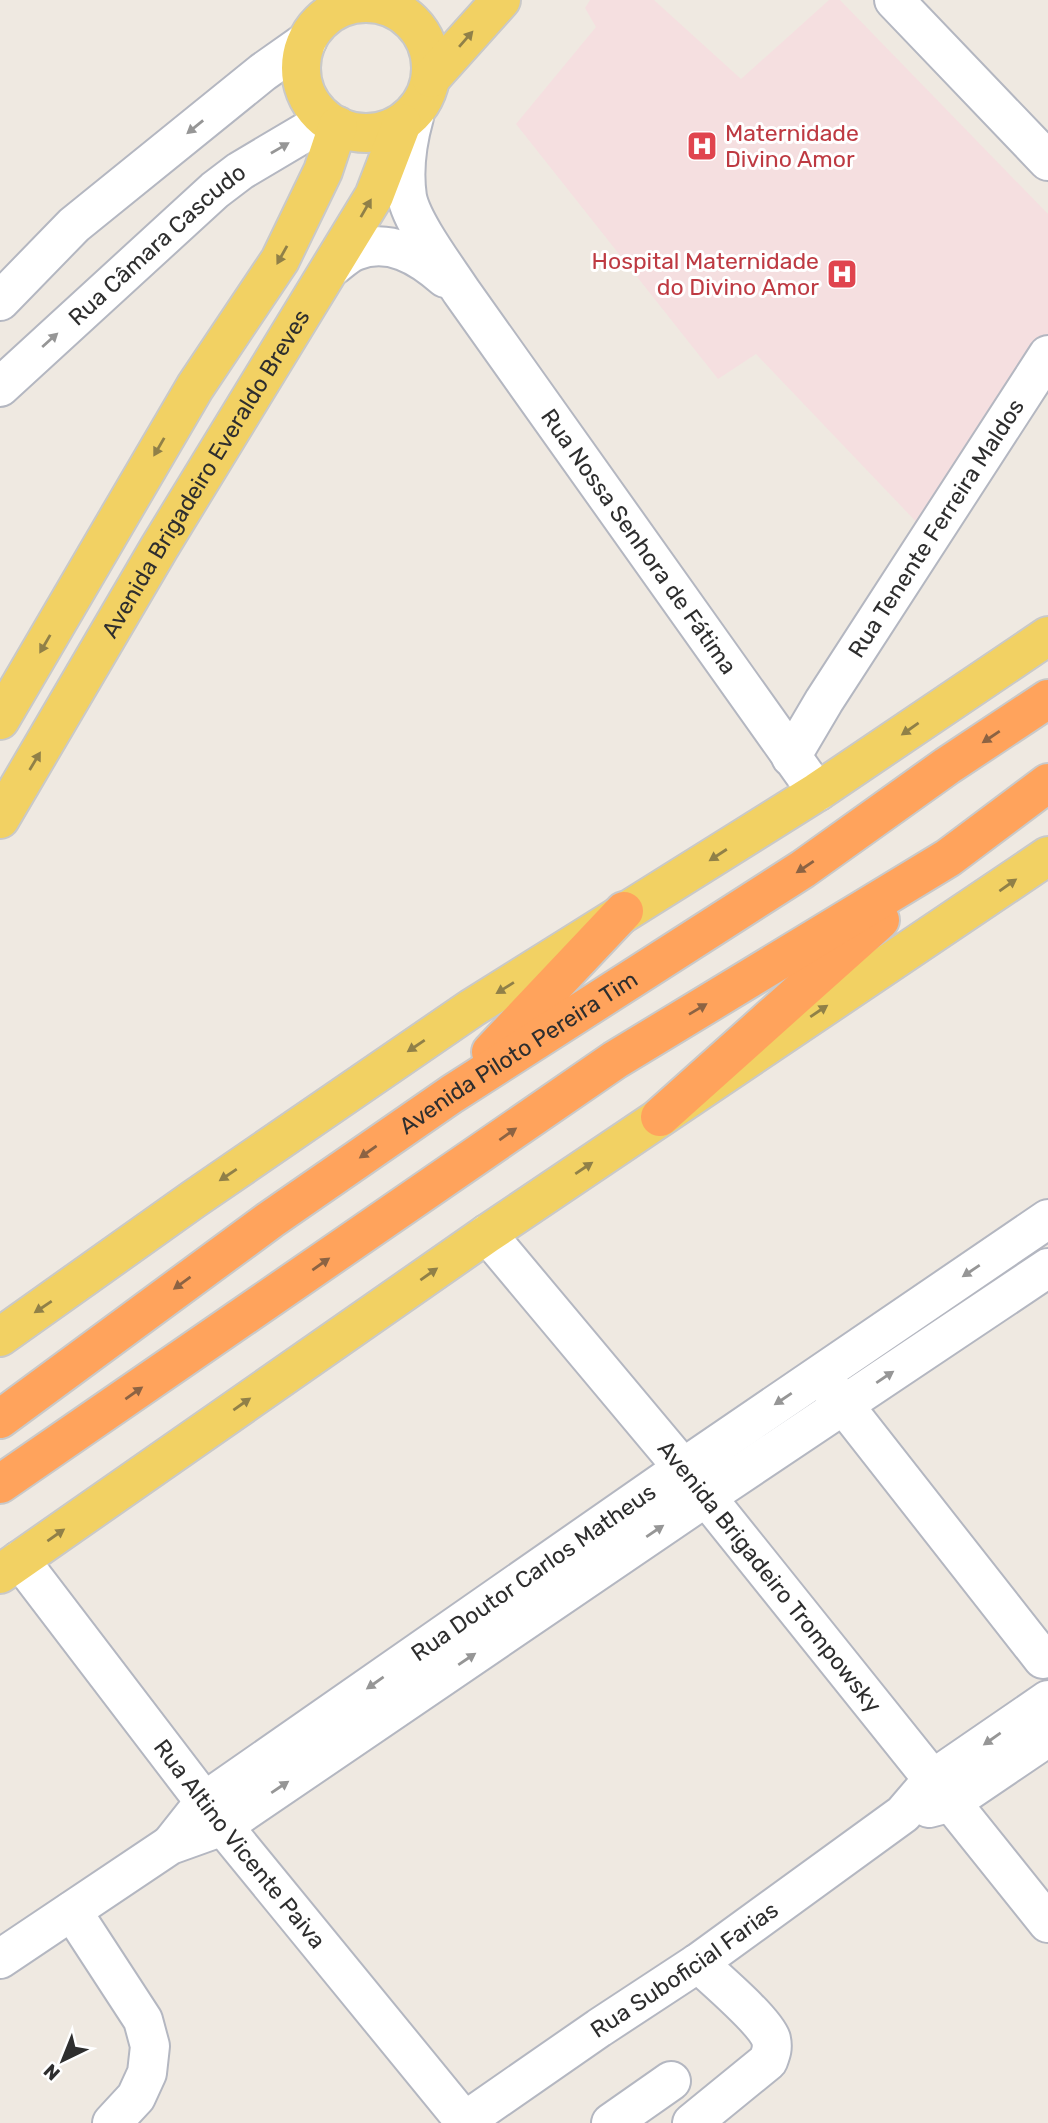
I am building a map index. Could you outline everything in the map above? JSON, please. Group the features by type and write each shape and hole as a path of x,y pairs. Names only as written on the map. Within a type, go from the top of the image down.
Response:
{"highway":[{"name":"Avenida Piloto Pereira Tim","path":"8,1413 260,1227 452,1094 803,869 947,766 1048,699"},
{"path":"660,1117 948,858 1048,783"},
{"path":"0,1484 615,1060 948,858"},
{"path":"452,1094 624,911"}],"main road":[{"name":"Avenida Brigadeiro Everaldo Breves","path":"0,819 159,548 374,196 416,104 502,0"},
{"path":"368,2 390,8 410,20 428,47 431,62 416,104 385,131 348,131 332,123 307,95 302,77 302,58 307,41 317,25 332,13 368,2"},
{"name":"Avenida Brigadeiro Everaldo Breves","path":"0,718 195,387 280,260 323,171 332,123"},
{"path":"0,1337 205,1191 428,1038 624,911 817,792 1048,636"},
{"path":"10,1567 487,1234 1048,856"}],"street":[{"path":"894,0 1048,161"},
{"path":"0,301 74,225 263,72 307,41"},
{"name":"Rua Nossa Senhora de Fátima","path":"416,104 408,140 407,199 426,237 461,291 817,792"},
{"name":"Rua Câmara Cascudo","path":"0,387 215,190 240,171 332,123"},
{"name":"Rua Nossa Senhora de Fátima","path":"332,267 354,251 373,247 397,247 435,268 461,291"},
{"name":"Rua Tenente Ferreira Maldos","path":"791,757 824,701 1048,355"},
{"path":"747,695 774,707 796,708 824,701"},
{"path":"1033,1229 1046,1273"},
{"name":"Rua Doutor Carlos Matheus","path":"0,1959 170,1845 694,1482 820,1374 1033,1229"},
{"name":"Avenida Brigadeiro Trompowsky","path":"487,1234 694,1482 1048,1923"},
{"name":"Rua Doutor Carlos Matheus","path":"694,1482 843,1404 1046,1273"},
{"path":"820,1374 1043,1659"},
{"name":"Rua Altino Vicente Paiva","path":"10,1567 214,1813 464,2122"},
{"name":"Rua Suboficial Farias","path":"943,1791 1048,1700"},
{"name":"Rua Suboficial Farias","path":"464,2122 698,1963 903,1814 1048,1737"},
{"path":"72,1910 143,2020 150,2046 147,2073 136,2097 112,2123"},
{"path":"692,2123 768,2061 772,2050 771,2038 762,2025 698,1963"},
{"path":"611,2123 671,2081"}],"shaded area":[{"name":"Hospital Maternidade do Divino Amor","path":"590,0 654,0 741,79 829,0 840,0 1048,214 1048,335 924,530 756,354 718,379 516,124 596,27 585,8"}],"place":[{"name":"Maternidade Divino Amor","path":"702,146"},
{"name":"Hospital Maternidade do Divino Amor","path":"842,274"}]}
